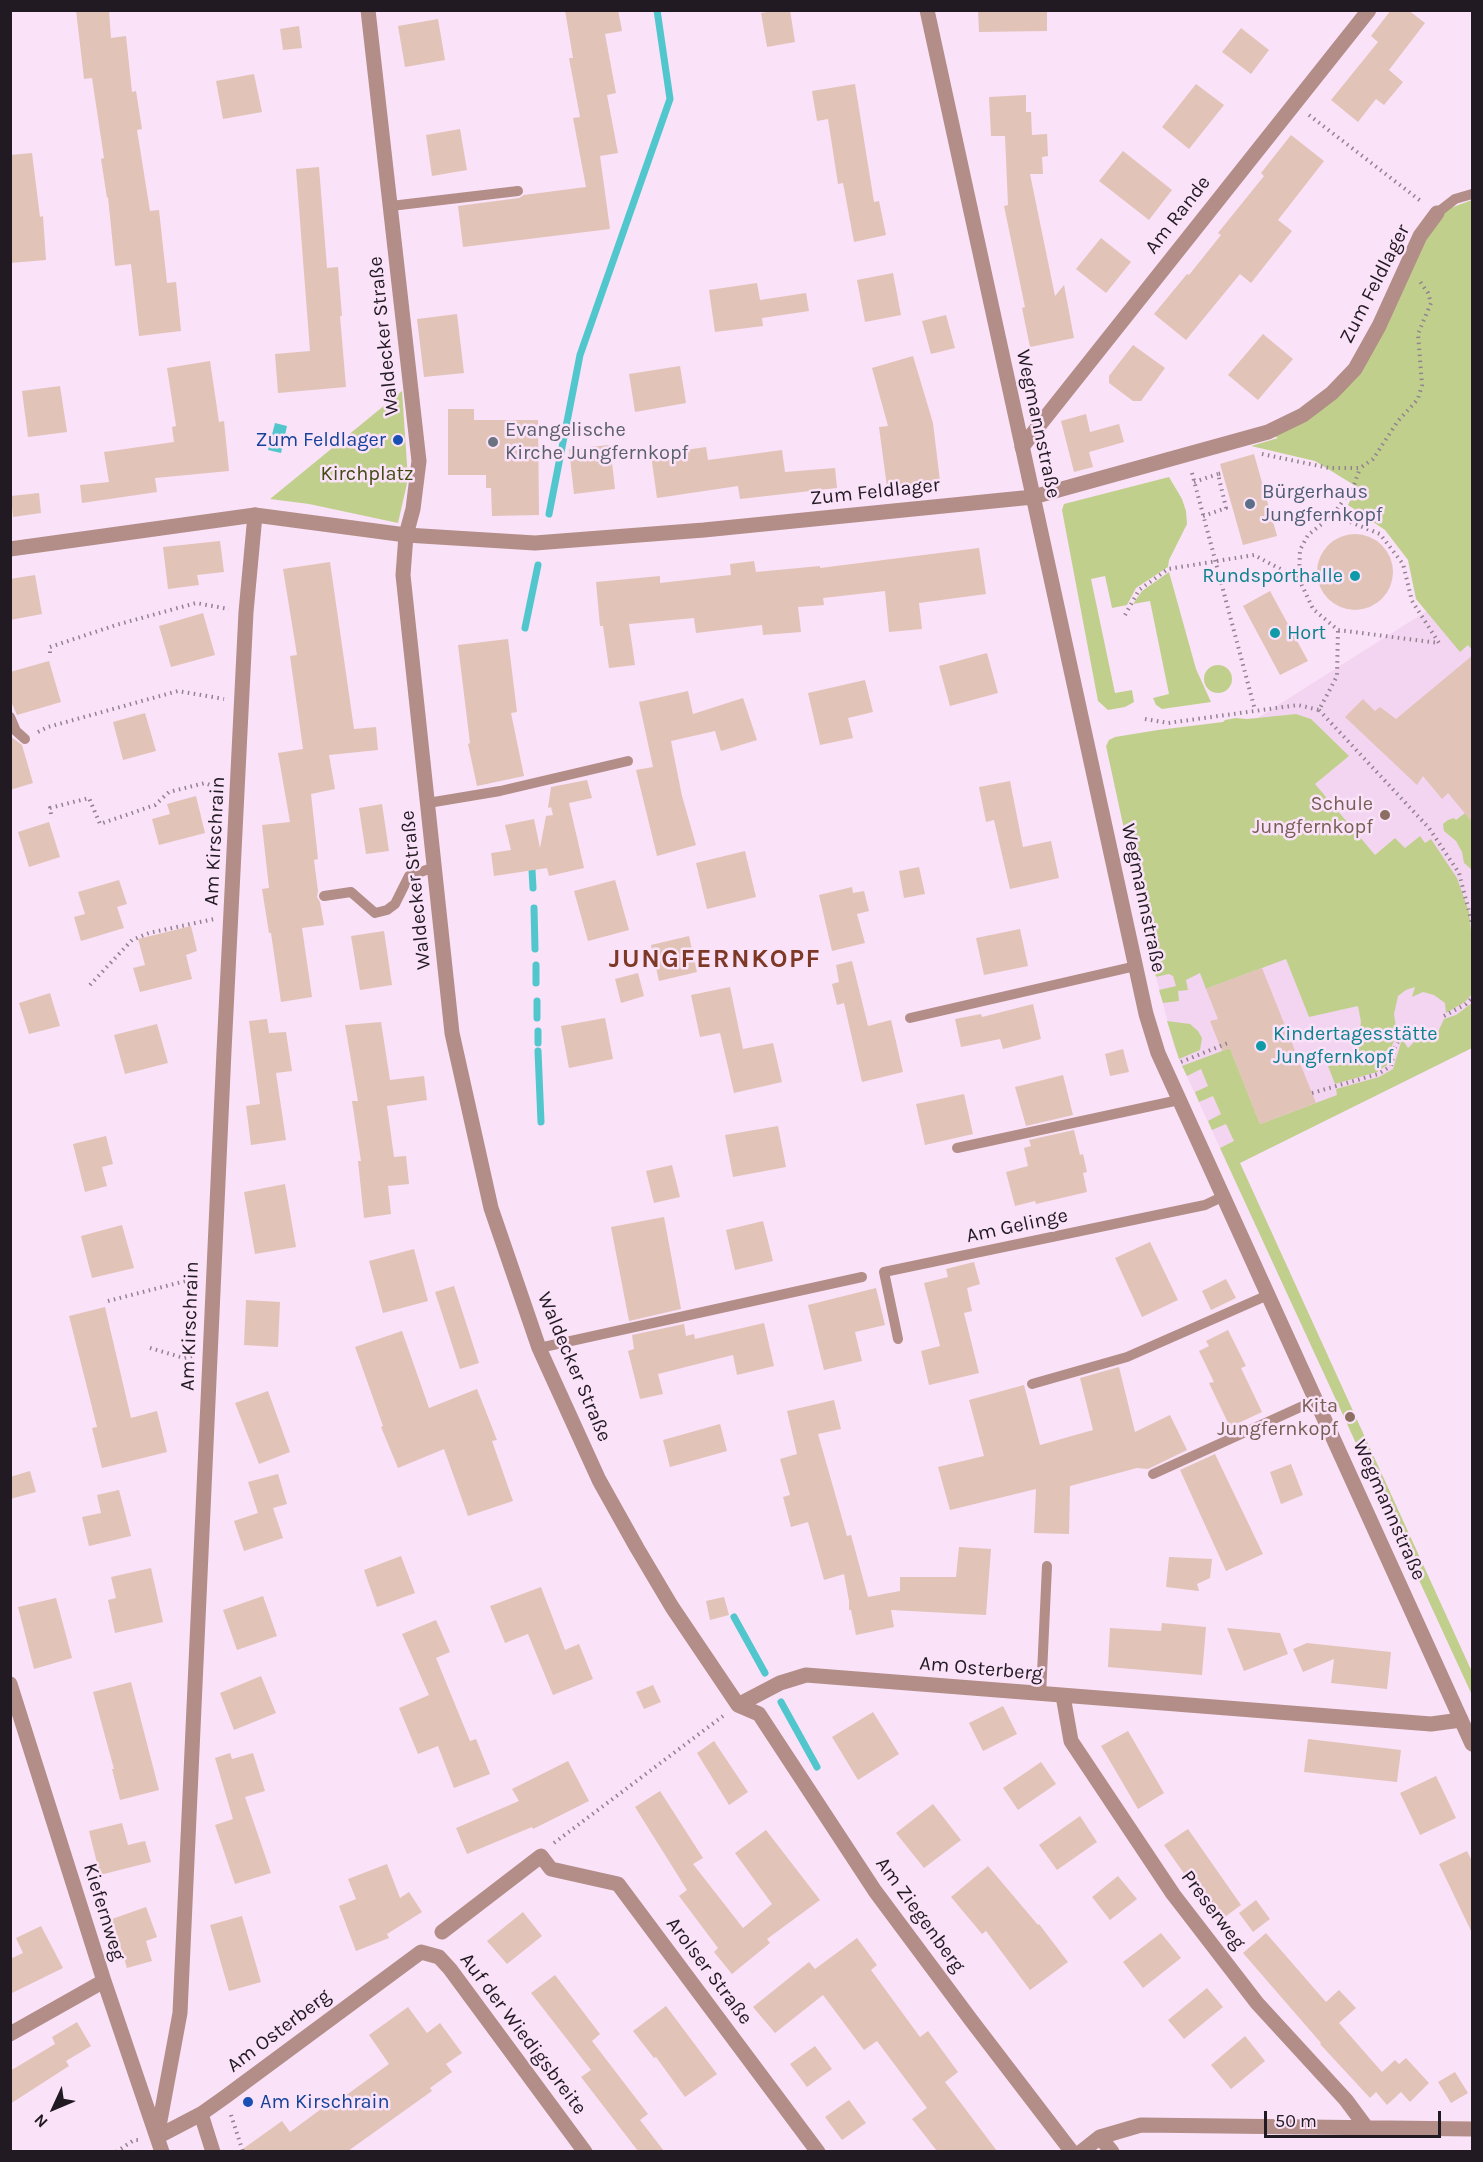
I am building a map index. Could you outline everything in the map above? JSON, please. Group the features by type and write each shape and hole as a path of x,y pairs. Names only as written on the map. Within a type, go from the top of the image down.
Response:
{"street":[{"name":"Waldecker Straße","path":"368,10 419,461 413,509 406,535 403,575 452,1033 491,1208 539,1348 599,1480 636,1548 672,1607 738,1705"},
{"name":"Wegmannstraße","path":"927,10 1146,1014 1158,1053 1473,1744"},
{"name":"Am Rande","path":"1022,447 1369,10"},
{"name":"Zum Feldlager","path":"10,549 255,515 406,535 535,543 704,530 1033,497 1269,432 1304,414 1332,393 1355,369 1379,326 1420,236 1437,213"},
{"name":"Am Kirschrain","path":"159,2144 180,2013 213,1273 246,612 255,515"},
{"name":"Am Osterberg","path":"738,1705 780,1683 806,1675 1431,1724 1461,1720"},
{"name":"Kiefernweg","path":"10,1684 104,1981 159,2144"},
{"name":"Preserweg","path":"1063,1696 1071,1742 1173,1894 1257,2003 1346,2100 1366,2127"},
{"name":"Am Ziegenberg","path":"738,1705 759,1713 875,1891 1072,2151"},
{"path":"442,1932 545,1851"},
{"name":"Arolser Straße","path":"545,1851 551,1869 618,1884 818,2151"},
{"name":"Am Osterberg","path":"159,2144 421,1952"},
{"name":"Auf der Wiedigsbreite","path":"421,1952 439,1957 450,1969 585,2151"},
{"path":"10,2034 104,1981"},
{"path":"201,2114 213,2151"},
{"path":"1081,2151 1100,2138 1141,2125 1473,2129"},
{"path":"1100,2138 1112,2151"}],"lane":[{"path":"391,206 518,191"},
{"name":"Zum Feldlager","path":"1437,213 1455,199 1473,194"},
{"path":"10,717 16,731 25,739"},
{"path":"428,803 500,791 628,761"},
{"path":"324,896 351,892 375,913 387,910 395,904 409,876 435,867"},
{"path":"910,1018 1136,966"},
{"path":"957,1148 1179,1100"},
{"name":"Am Gelinge","path":"898,1339 884,1272 1205,1205 1224,1196"},
{"path":"539,1348 862,1277"},
{"path":"1032,1384 1140,1352 1268,1295"},
{"path":"1153,1474 1316,1400"},
{"path":"1041,1695 1047,1566"}],"path":[{"path":"1306,112 1437,213"},
{"path":"1253,452 1329,468 1360,468 1373,459 1398,421 1418,399 1422,385 1418,334 1431,303"},
{"path":"1190,465 1255,710"},
{"path":"1333,515 1380,534 1403,564 1412,601 1439,643 1338,630 1313,609 1299,579 1300,550 1308,535 1333,515 1354,484 1360,468"},
{"path":"1194,482 1220,474 1226,508 1203,516"},
{"path":"1125,615 1139,590 1168,569 1254,555 1299,579"},
{"path":"50,653 50,647 196,603 246,612"},
{"path":"1319,710 1337,676 1338,630"},
{"path":"25,739 48,727 178,691 207,695 242,704"},
{"path":"1145,719 1168,723 1298,705 1319,710 1429,828 1459,873 1473,923"},
{"path":"51,814 50,808 89,798 100,824 155,805 169,792 205,783 238,795"},
{"path":"90,985 132,940 149,933 232,915"},
{"path":"1444,1016 1473,998"},
{"path":"1312,1093 1378,1074 1391,1066 1395,1047 1400,1038"},
{"path":"1190,1058 1228,1043"},
{"path":"108,1301 213,1273"},
{"path":"150,1348 184,1358 211,1353"},
{"path":"545,1851 738,1705"},
{"path":"225,2097 243,2151"},
{"path":"116,2151 134,2140 159,2144"}],"shaded area":[{"path":"1449,597 1472,624 1472,1048 1240,1163 1472,1672 1472,1695 1179,1059 1156,977 1346,936 1259,717"}],"green space":[{"path":"1472,200 1472,650 1468,645 1460,652 1416,599 1408,560 1385,530 1348,505 1356,488 1354,485 1315,461 1251,446 1278,438 1268,432 1355,369 1437,213"},
{"name":"Kirchplatz","path":"402,391 408,479 398,523 309,504 270,499"},
{"path":"1169,477 1182,499 1187,524 1169,560 1168,567 1136,588 1127,605 1112,608 1105,576 1091,579 1115,693 1132,690 1134,702 1125,707 1108,710 1098,701 1062,510 1064,504"},
{"path":"1169,572 1196,669 1211,702 1162,709 1156,705 1153,698 1169,694 1150,601 1133,604 1142,591"},
{"path":"1218,665 1228,669 1232,679 1228,689 1218,693 1208,689 1204,679 1208,669"},
{"path":"1296,714 1311,719 1349,756 1315,784 1375,855 1395,838 1405,848 1420,836 1425,843 1431,839 1457,878 1469,912 1472,940 1472,994 1465,1002 1446,1013 1445,1003 1434,995 1423,992 1412,997 1415,987 1406,990 1398,996 1394,1014 1397,1033 1392,1046 1390,1063 1377,1072 1335,1084 1328,1066 1340,1065 1351,1058 1358,1048 1361,1022 1358,1006 1309,1017 1286,959 1206,989 1200,973 1186,980 1188,990 1178,991 1179,1001 1163,1003 1159,990 1176,986 1173,976 1169,974 1156,977 1106,746 1109,740 1115,737 1223,722 1236,718"},
{"path":"1465,813 1472,822 1472,870 1464,863 1462,852 1456,841 1444,831 1443,824 1454,818 1456,820"},
{"path":"1472,1003 1472,1048 1240,1163 1472,1672 1472,1695 1220,1148 1234,1141 1226,1124 1212,1130 1208,1121 1221,1114 1213,1096 1199,1102 1195,1092 1208,1086 1201,1069 1187,1076 1182,1066 1230,1048 1260,1124 1337,1095 1336,1089 1379,1077 1393,1069 1402,1039 1408,1048 1418,1038 1429,1039 1438,1032 1444,1019 1456,1015"},
{"path":"1167,1021 1190,1024 1198,1031 1202,1038 1200,1050 1179,1059"}],"water":[{"path":"275,423 287,426 281,453 268,450"}],"building":[{"path":"76,10 109,10 111,38 126,36 132,92 136,91 142,129 137,130 150,211 159,210 167,283 176,282 181,331 139,336 131,264 115,266 108,197 101,159 104,158 92,78 84,79"},
{"path":"565,10 618,10 622,31 605,34 616,93 607,95 618,153 600,156 610,229 463,247 458,206 586,187 573,118 580,117 569,58 573,58"},
{"path":"790,10 795,42 767,47 761,13"},
{"path":"978,10 1047,10 1047,31 979,32"},
{"path":"1391,10 1408,10 1425,23 1389,70 1403,82 1384,105 1376,99 1358,122 1331,100 1378,42 1371,36"},
{"path":"438,19 445,60 405,67 398,26"},
{"path":"299,26 302,48 283,50 280,29"},
{"path":"1241,28 1269,50 1251,74 1222,52"},
{"path":"254,74 262,112 223,119 216,81"},
{"path":"855,84 874,202 879,201 886,235 854,242 843,183 838,184 828,119 817,121 812,91"},
{"path":"1196,84 1224,105 1189,149 1162,127"},
{"path":"1026,95 1026,112 1031,112 1032,135 1047,134 1048,156 1042,157 1043,174 1030,174 1055,296 1064,285 1074,338 1030,347 1022,308 1025,307 1004,206 1008,205 1005,136 991,136 989,97"},
{"path":"460,129 467,170 432,176 426,135"},
{"path":"1291,135 1324,161 1278,220 1292,231 1251,283 1240,274 1186,340 1154,314 1221,235 1218,233 1264,176 1261,173"},
{"path":"1123,151 1172,190 1149,220 1099,181"},
{"path":"32,153 40,217 43,216 46,260 10,263 10,155"},
{"path":"319,167 327,268 338,267 346,387 278,393 275,354 310,351 296,169"},
{"path":"1101,238 1131,262 1106,293 1076,269"},
{"path":"893,273 901,315 865,322 857,280"},
{"path":"757,283 760,300 806,293 809,311 762,318 763,326 715,332 709,290"},
{"path":"457,314 464,373 424,377 417,319"},
{"path":"946,315 955,348 931,354 922,321"},
{"path":"1263,334 1293,359 1258,400 1228,375"},
{"path":"1133,345 1165,368 1141,401 1133,401 1109,383 1109,376"},
{"path":"913,356 933,423 940,481 887,487 879,427 888,426 872,368"},
{"path":"210,361 219,422 224,421 229,471 155,478 157,492 82,503 80,485 109,482 104,452 174,442 172,427 176,426 167,368"},
{"path":"680,366 686,403 635,412 629,374"},
{"path":"60,386 67,432 28,437 22,391"},
{"name":"Evangelische Kirche Jungfernkopf","path":"448,409 474,409 474,420 538,420 539,515 492,516 491,488 486,488 486,475 448,475"},
{"path":"1086,414 1090,432 1119,424 1124,442 1089,452 1093,467 1074,472 1061,421"},
{"path":"610,445 615,489 574,494 569,449"},
{"path":"706,447 708,460 782,450 785,472 835,468 837,488 740,499 738,486 657,498 651,455"},
{"name":"Bürgerhaus Jungfernkopf","path":"1254,454 1277,536 1243,545 1220,464"},
{"path":"39,493 41,513 13,517 11,496"},
{"name":"Rundsporthalle","path":"1355,534 1369,537 1382,545 1390,558 1393,572 1390,586 1382,599 1369,607 1355,610 1341,607 1328,599 1320,586 1317,572 1320,558 1328,545 1341,537"},
{"path":"220,541 224,572 197,575 199,585 168,589 163,547"},
{"path":"979,548 986,594 919,603 922,629 889,632 885,591 823,598 824,605 798,607 801,632 763,635 762,625 696,633 694,618 629,624 635,665 609,668 603,626 600,626 596,582 660,576 660,583 731,575 730,564 754,561 756,572 820,566 820,568"},
{"path":"330,562 354,729 376,727 378,750 329,755 335,789 311,794 318,859 314,860 317,897 324,925 302,928 312,997 281,1002 262,889 269,888 262,825 290,822 278,753 303,749 290,656 297,655 283,569"},
{"path":"35,575 42,614 10,620 10,579"},
{"name":"Hort","path":"1270,591 1308,661 1280,675 1243,606"},
{"path":"203,613 215,655 171,667 159,626"},
{"path":"508,639 517,712 511,713 524,776 477,786 468,744 470,743 458,645"},
{"path":"987,653 998,693 950,706 939,666"},
{"path":"1473,655 1473,823 1448,793 1442,799 1423,776 1417,785 1345,717 1363,699 1375,711 1380,707 1396,719"},
{"path":"49,661 61,702 17,715 10,699 10,672"},
{"path":"865,680 873,712 848,718 853,738 820,745 808,693"},
{"path":"688,691 693,714 743,698 757,740 721,751 715,731 671,741 682,796 696,845 657,856 636,770 653,767 639,702"},
{"path":"145,713 156,751 123,760 113,722"},
{"path":"10,736 22,745 33,783 10,790"},
{"path":"587,780 592,798 569,803 584,868 549,876 547,868 494,876 491,853 511,850 505,825 534,819 540,848 546,816 553,815 551,807 548,808 551,787"},
{"path":"1010,781 1023,847 1051,841 1059,878 1010,889 994,820 986,822 979,787"},
{"path":"196,796 205,833 159,845 152,819 170,814 167,804"},
{"path":"382,804 389,851 366,854 359,808"},
{"path":"49,822 60,857 29,867 18,832"},
{"path":"745,851 756,897 707,909 696,863"},
{"path":"919,867 925,894 904,898 899,871"},
{"path":"119,880 127,904 117,907 124,928 81,941 74,917 85,914 78,892"},
{"path":"615,880 629,930 588,941 574,891"},
{"path":"852,887 853,893 864,891 869,911 857,914 865,943 832,951 819,895"},
{"path":"191,926 197,951 186,955 192,979 140,992 133,968 145,965 138,939"},
{"path":"1020,929 1028,966 984,975 976,938"},
{"path":"384,931 392,985 360,990 351,936"},
{"path":"689,936 697,972 659,981 651,945"},
{"path":"852,961 868,1026 891,1020 903,1072 862,1082 844,1003 837,1005 832,984 839,982 836,965"},
{"name":"Kindertagesstätte Jungfernkopf","path":"1262,968 1316,1103 1260,1124 1230,1048 1222,1051 1210,1021 1218,1019 1206,989"},
{"path":"638,973 644,996 621,1003 615,979"},
{"path":"730,987 743,1049 773,1043 782,1082 734,1093 720,1033 700,1037 691,995"},
{"path":"50,993 60,1026 29,1034 19,1003"},
{"path":"1033,1004 1041,1039 1003,1049 1000,1039 961,1047 955,1019 981,1014 982,1017"},
{"path":"605,1018 613,1059 569,1068 561,1026"},
{"path":"267,1019 269,1033 286,1032 292,1071 276,1073 286,1140 251,1145 246,1106 260,1104 249,1021"},
{"path":"381,1022 390,1080 424,1076 427,1100 387,1106 394,1157 406,1156 409,1184 388,1186 391,1214 364,1218 358,1161 361,1161 352,1101 358,1101 345,1025"},
{"path":"157,1024 168,1063 125,1074 114,1035"},
{"path":"1123,1049 1129,1072 1110,1076 1105,1054"},
{"path":"1063,1075 1073,1115 1026,1126 1015,1087"},
{"path":"964,1094 973,1134 925,1145 916,1104"},
{"path":"778,1126 786,1167 733,1177 725,1135"},
{"path":"1074,1130 1087,1172 1083,1173 1087,1192 1036,1204 1035,1201 1015,1206 1006,1172 1028,1166 1024,1148 1031,1146 1029,1140"},
{"path":"106,1136 113,1164 102,1167 107,1186 85,1192 73,1144"},
{"path":"672,1165 680,1197 654,1203 646,1171"},
{"path":"285,1184 296,1247 255,1254 244,1192"},
{"path":"664,1217 681,1309 629,1321 611,1227"},
{"path":"763,1221 773,1261 735,1270 726,1230"},
{"path":"122,1225 134,1268 92,1278 81,1236"},
{"path":"1150,1242 1178,1300 1142,1317 1115,1258"},
{"path":"414,1249 428,1301 383,1313 369,1261"},
{"path":"974,1262 980,1284 967,1288 972,1311 964,1313 979,1373 929,1385 921,1351 940,1346 924,1283 948,1277 946,1269"},
{"path":"1226,1279 1236,1298 1211,1310 1202,1291"},
{"path":"454,1286 479,1363 460,1369 435,1292"},
{"path":"876,1288 885,1325 855,1332 862,1361 824,1370 808,1305"},
{"path":"246,1300 280,1302 278,1347 244,1345"},
{"path":"105,1307 131,1418 157,1411 167,1452 102,1468 92,1428 97,1427 69,1316"},
{"path":"764,1323 774,1366 737,1375 733,1355 658,1374 663,1394 640,1399 628,1351 634,1349 632,1335 684,1324 686,1336 694,1334 695,1339"},
{"path":"1228,1330 1246,1366 1241,1368 1262,1412 1230,1427 1209,1383 1214,1382 1199,1351 1209,1346 1206,1341"},
{"path":"402,1331 429,1408 477,1389 497,1440 492,1441 513,1501 468,1516 444,1449 398,1468 381,1427 383,1426 355,1347"},
{"path":"1119,1367 1135,1432 1170,1415 1187,1450 1148,1469 1137,1468 1070,1486 1069,1534 1034,1533 1036,1489 950,1510 938,1467 984,1456 969,1400 1024,1385 1040,1445 1093,1430 1080,1378"},
{"path":"268,1391 290,1452 259,1464 235,1403"},
{"path":"834,1400 841,1429 818,1434 847,1536 851,1535 868,1597 900,1591 900,1577 956,1577 959,1547 991,1549 986,1615 891,1610 894,1627 856,1635 851,1610 849,1610 844,1574 824,1580 808,1522 791,1527 783,1497 790,1495 780,1459 797,1454 787,1411"},
{"path":"720,1424 727,1451 670,1467 663,1440"},
{"path":"1215,1454 1263,1554 1226,1571 1180,1470"},
{"path":"1291,1464 1303,1495 1281,1504 1270,1472"},
{"path":"30,1471 36,1492 10,1499 10,1477"},
{"path":"278,1474 287,1504 273,1508 283,1538 244,1551 234,1521 258,1513 248,1482"},
{"path":"119,1490 131,1536 89,1546 82,1517 101,1513 97,1495"},
{"path":"401,1556 415,1593 377,1607 364,1570"},
{"path":"1169,1557 1212,1559 1210,1578 1197,1584 1199,1591 1166,1587"},
{"path":"151,1568 163,1622 115,1633 108,1600 116,1598 111,1577"},
{"path":"541,1587 565,1650 579,1644 593,1679 553,1695 528,1634 505,1643 490,1606"},
{"path":"263,1596 277,1636 237,1650 223,1610"},
{"path":"724,1597 729,1615 710,1620 706,1601"},
{"path":"56,1598 72,1658 34,1669 18,1607"},
{"path":"436,1620 450,1652 436,1658 470,1741 476,1739 490,1774 454,1788 438,1746 418,1754 399,1708 429,1695 402,1634"},
{"path":"1162,1623 1206,1627 1202,1675 1108,1667 1110,1628 1161,1631"},
{"path":"1227,1628 1280,1633 1288,1654 1244,1671"},
{"path":"1307,1643 1391,1652 1387,1689 1331,1683 1334,1659 1303,1672 1293,1649"},
{"path":"261,1676 276,1713 234,1730 220,1693"},
{"path":"131,1682 159,1790 120,1800 93,1692"},
{"path":"653,1685 661,1702 644,1709 636,1692"},
{"path":"1003,1706 1017,1734 983,1751 969,1723"},
{"path":"873,1712 899,1754 858,1780 832,1737"},
{"path":"1128,1731 1164,1793 1138,1809 1101,1746"},
{"path":"1308,1739 1401,1750 1397,1782 1304,1772"},
{"path":"714,1741 748,1792 729,1805 697,1753"},
{"path":"230,1753 232,1759 253,1753 265,1791 245,1797 271,1873 235,1884 215,1825 233,1819 215,1758"},
{"path":"568,1761 589,1801 533,1829 532,1827 467,1854 456,1828 519,1801 512,1789"},
{"path":"1041,1762 1056,1784 1018,1810 1003,1788"},
{"path":"1436,1776 1456,1818 1420,1835 1400,1793"},
{"path":"660,1791 703,1858 693,1864 743,1928 772,1904 735,1853 766,1830 820,1900 767,1939 770,1943 732,1974 714,1952 718,1948 679,1896 687,1890 635,1807"},
{"path":"933,1804 961,1840 924,1868 896,1833"},
{"path":"1080,1816 1097,1842 1057,1870 1039,1845"},
{"path":"122,1823 128,1845 145,1841 151,1862 100,1875 89,1831"},
{"path":"1188,1829 1241,1905 1218,1922 1164,1845"},
{"path":"1467,1851 1473,1863 1473,1935 1439,1864"},
{"path":"387,1864 400,1898 409,1892 422,1912 387,1934 389,1938 356,1951 339,1906 356,1899 348,1879"},
{"path":"988,1866 1039,1924 1068,1962 1030,1990 986,1931 982,1934 951,1897"},
{"path":"1118,1876 1137,1899 1110,1920 1092,1897"},
{"path":"1256,1900 1270,1919 1253,1932 1239,1913"},
{"path":"146,1907 157,1937 146,1941 152,1961 127,1968 112,1919"},
{"path":"523,1912 542,1936 507,1964 487,1941"},
{"path":"242,1916 261,1982 229,1991 210,1925"},
{"path":"41,1926 63,1968 10,1994 10,1959 23,1953 16,1938"},
{"path":"1161,1933 1181,1958 1143,1988 1123,1962"},
{"path":"1266,1933 1326,2002 1339,1990 1356,2008 1339,2023 1382,2072 1395,2060 1399,2064 1406,2058 1429,2083 1410,2102 1401,2092 1387,2105 1376,2092 1370,2098 1320,2044 1243,1953"},
{"path":"857,1938 877,1965 871,1970 920,2037 928,2031 958,2072 945,2082 997,2151 937,2151 912,2119 927,2108 877,2041 864,2050 823,1995 775,2033 753,2007 809,1962 815,1969"},
{"path":"555,1975 600,2034 592,2041 648,2114 640,2120 664,2151 638,2151 581,2077 591,2070 531,1993"},
{"path":"1207,1988 1223,2007 1184,2039 1168,2020"},
{"path":"666,2006 717,2074 685,2097 656,2057 654,2058 633,2031"},
{"path":"408,2007 427,2033 440,2023 462,2053 446,2064 452,2072 430,2088 432,2091 348,2151 240,2151 282,2121 290,2132 332,2101 334,2104 389,2064 369,2035"},
{"path":"77,2022 91,2046 66,2061 69,2066 10,2104 10,2071 55,2044 52,2037"},
{"path":"1245,2036 1265,2061 1231,2089 1211,2065"},
{"path":"815,2046 832,2069 807,2087 790,2064"},
{"path":"1455,2072 1468,2093 1451,2103 1438,2082"},
{"path":"849,2100 866,2123 842,2140 825,2117"}],"waterway":[{"path":"549,514 580,355 670,99 657,10"},
{"path":"525,628 538,565"},
{"path":"532,870 533,888"},
{"path":"534,908 535,949"},
{"path":"536,965 536,983"},
{"path":"537,1001 537,1018"},
{"path":"538,1031 538,1043"},
{"path":"538,1051 541,1122"},
{"path":"734,1617 765,1673"},
{"path":"781,1702 817,1767"}],"place":[{"name":"Zum Feldlager","path":"398,440"},
{"name":"Evangelische Kirche Jungfernkopf","path":"493,442"},
{"name":"Bürgerhaus Jungfernkopf","path":"1250,504"},
{"name":"Rundsporthalle","path":"1355,576"},
{"name":"Hort","path":"1275,633"},
{"name":"Schule Jungfernkopf","path":"1385,815"},
{"name":"Kindertagesstätte Jungfernkopf","path":"1261,1046"},
{"name":"Kita Jungfernkopf","path":"1350,1417"},
{"name":"Am Kirschrain","path":"248,2102"}],"district":[{"name":"JUNGFERNKOPF","path":"715,960"}]}
